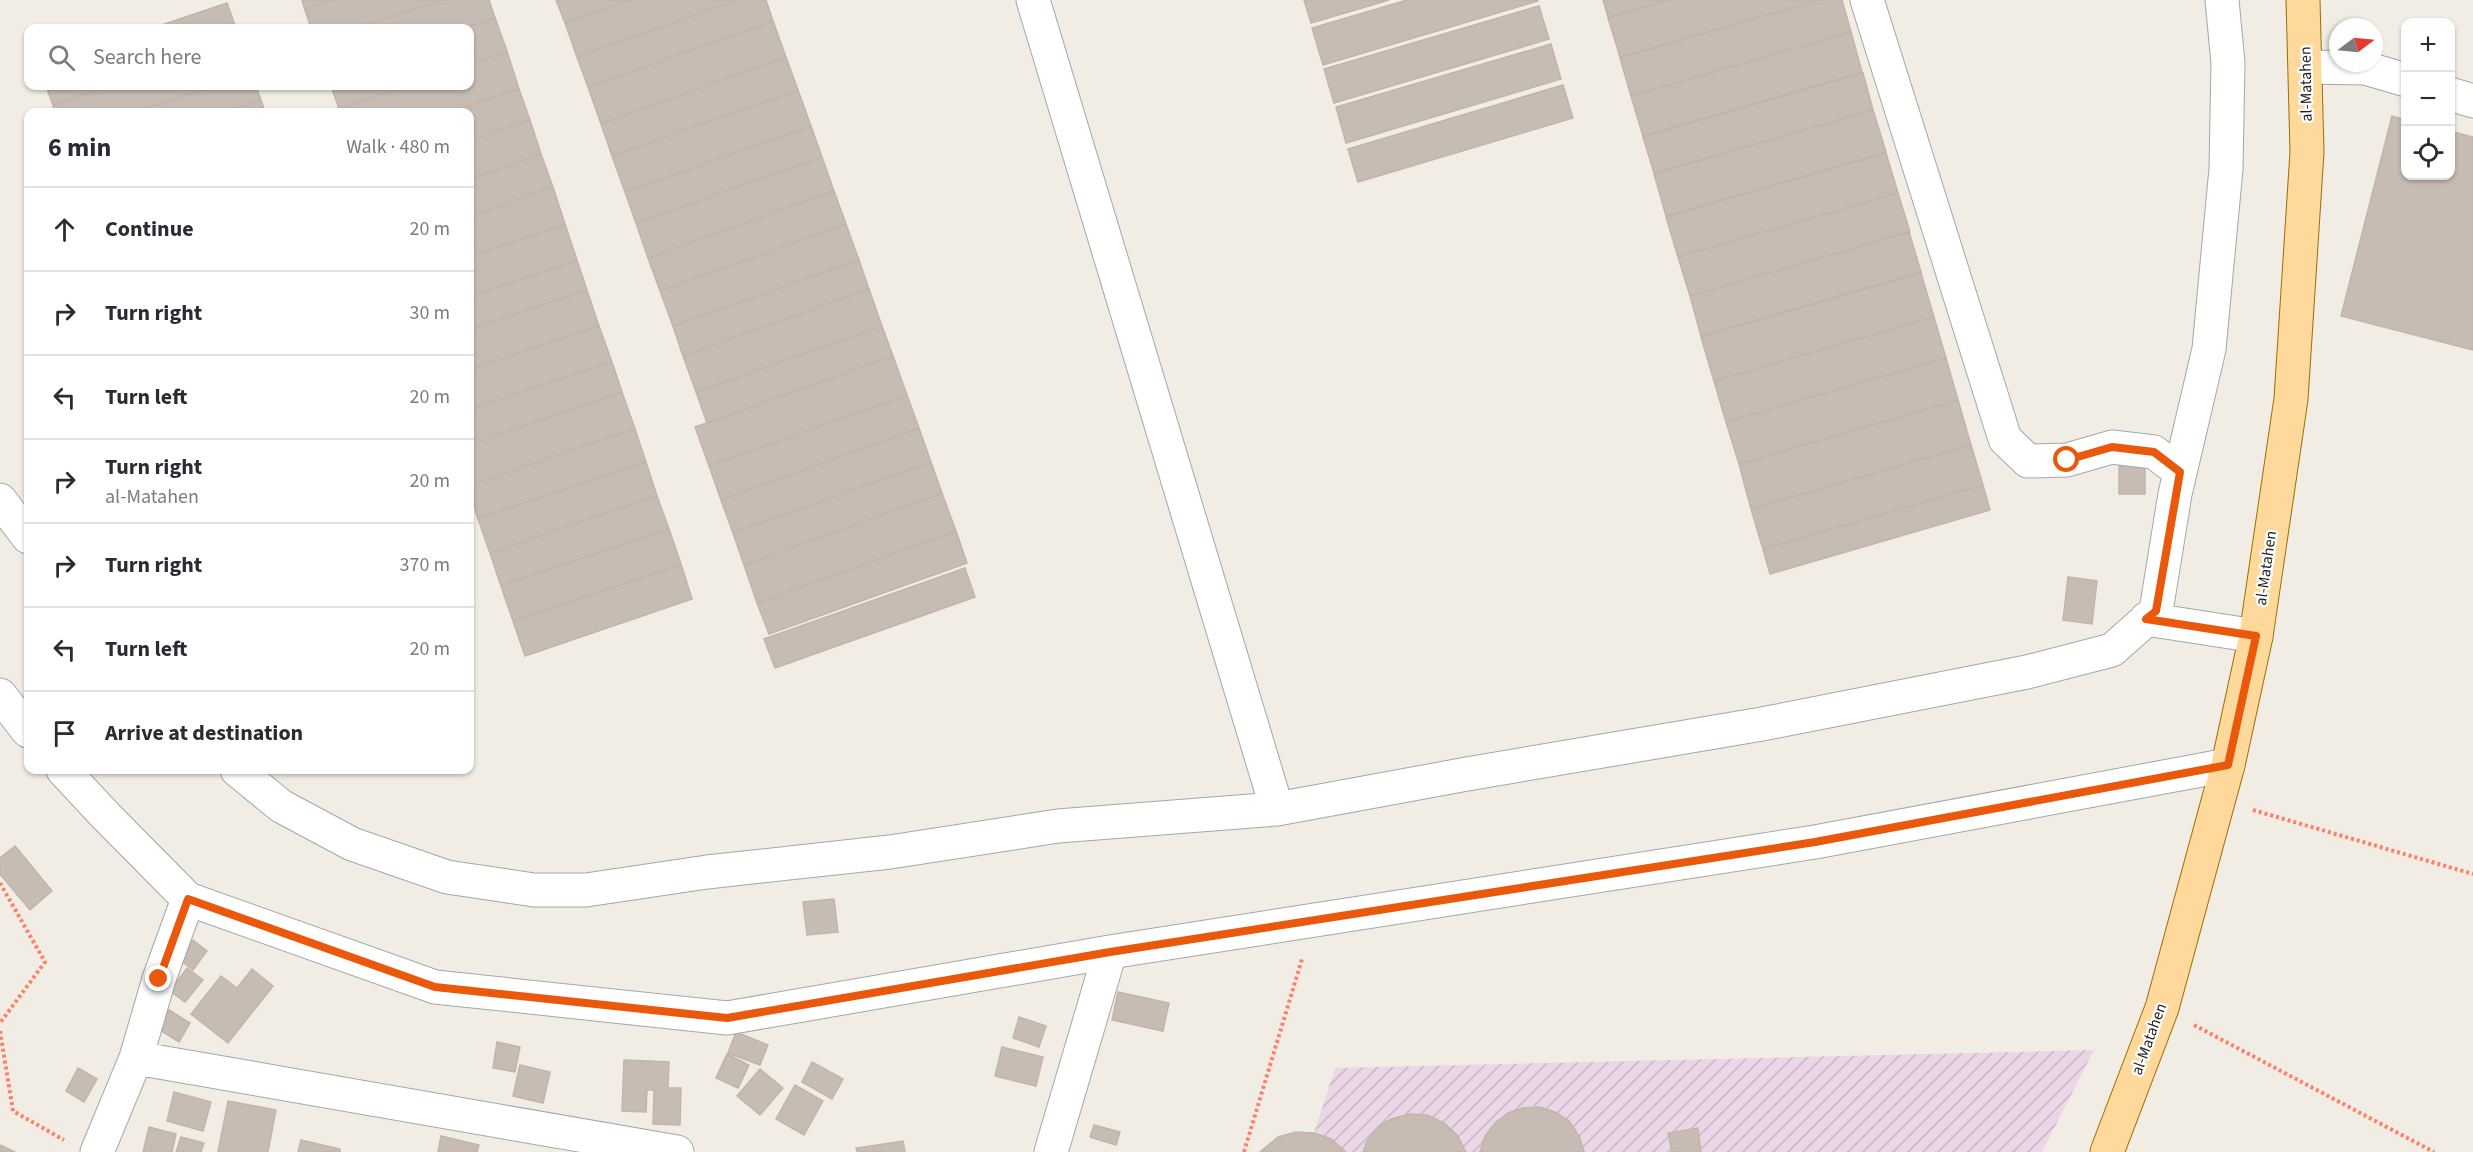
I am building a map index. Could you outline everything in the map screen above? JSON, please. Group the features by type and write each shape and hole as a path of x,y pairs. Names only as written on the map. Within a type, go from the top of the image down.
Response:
{"main road":[{"name":"al-Matahen","path":"2107,1152 2162,1008 2228,765 2256,636 2291,399 2307,152 2307,67 2303,0"}],"street":[{"path":"1033,0 1277,809"},
{"path":"1868,0 2005,439 2028,461 2067,460 2112,447 2154,452 2180,472"},
{"path":"242,774 281,806 352,844 447,877 534,890 586,890 707,872 890,852 1058,826 1277,809 1762,724 2027,672 2112,650 2156,611 2180,472 2209,350 2226,169 2228,63 2223,0"},
{"path":"2307,67 2365,68 2401,79"},
{"path":"2455,95 2473,101"},
{"path":"0,500 24,532"},
{"path":"2146,619 2256,636"},
{"path":"0,695 24,726"},
{"path":"67,774 188,899 435,987 727,1018 1110,952 1815,842 2228,765"},
{"path":"83,1147 136,1058 159,979 188,899"},
{"path":"1052,1152 1110,952"},
{"path":"136,1058 677,1152"}],"path":[{"path":"2218,800 2473,874"},
{"path":"0,883 45,962 0,1023"},
{"path":"1244,1152 1313,921"},
{"path":"2162,1008 2434,1152"},
{"path":"0,1031 13,1111 83,1147"}],"shaded area":[{"path":"2094,1050 2042,1152 1308,1152 1335,1068"}],"building":[{"path":"302,0 333,0 305,10"},
{"path":"333,0 442,0 370,24 310,24 305,10"},
{"path":"442,0 489,0 495,18 474,25 370,24"},
{"path":"556,0 630,0 565,23"},
{"path":"630,0 737,0 577,57 565,23"},
{"path":"737,0 766,0 773,21 588,87 577,57"},
{"path":"1304,0 1389,0 1311,23"},
{"path":"1407,0 1538,1 1323,65 1312,28"},
{"path":"1603,0 1667,0 1608,17"},
{"path":"1669,0 1818,0 1620,57 1608,18"},
{"path":"1818,0 1842,0 1851,32 1631,96 1620,58"},
{"path":"227,3 235,24 165,24"},
{"path":"1539,6 1549,39 1334,103 1324,69"},
{"path":"495,18 507,51 474,63 474,25"},
{"path":"773,21 786,57 601,124 588,87"},
{"path":"1851,32 1862,72 1643,136 1631,96"},
{"path":"1551,44 1561,79 1346,143 1336,107"},
{"path":"507,51 519,89 463,108 342,108 395,90 474,90 474,63"},
{"path":"786,57 798,90 612,156 601,124"},
{"path":"1863,73 1873,110 1654,173 1643,137"},
{"path":"1563,85 1573,118 1358,182 1348,149"},
{"path":"519,89 530,120 474,140 474,108 463,108"},
{"path":"47,90 97,90 53,105"},
{"path":"97,90 202,90 148,108 54,108 53,105"},
{"path":"202,90 257,90 261,100 237,108 148,108"},
{"path":"332,90 395,90 342,108 339,108"},
{"path":"798,90 811,126 625,192 612,156"},
{"path":"261,100 264,108 237,108"},
{"path":"1873,110 1886,152 1666,216 1654,174"},
{"path":"2392,116 2401,119 2401,180 2455,180 2455,132 2473,137 2473,350 2341,316"},
{"path":"530,120 541,154 474,178 474,140"},
{"path":"811,126 822,157 636,223 625,192"},
{"path":"1886,153 1898,193 1678,257 1666,217"},
{"path":"541,154 553,187 474,215 474,178"},
{"path":"822,157 834,191 648,258 636,223"},
{"path":"553,187 565,224 474,255 474,215"},
{"path":"834,191 846,224 660,291 648,258"},
{"path":"1898,193 1910,232 1690,296 1678,257"},
{"path":"565,224 577,260 474,295 474,255"},
{"path":"846,224 859,260 673,326 660,291"},
{"path":"1909,232 1921,272 1701,336 1690,296"},
{"path":"577,260 587,290 474,329 474,295"},
{"path":"859,260 869,289 683,356 673,326"},
{"path":"1921,273 1934,317 1714,381 1701,337"},
{"path":"869,289 882,326 696,392 683,356"},
{"path":"587,290 599,326 474,369 474,329"},
{"path":"1934,317 1946,358 1726,422 1714,381"},
{"path":"599,326 612,362 474,409 474,369"},
{"path":"882,326 893,356 707,423 696,392"},
{"path":"893,356 907,395 709,466 695,427"},
{"path":"1946,358 1958,400 1739,464 1726,422"},
{"path":"612,362 622,392 474,444 474,409"},
{"path":"622,392 635,429 474,484 474,444"},
{"path":"907,395 919,428 721,500 709,466"},
{"path":"1958,400 1971,445 1751,509 1739,464"},
{"path":"919,428 931,462 733,533 721,500"},
{"path":"635,429 646,462 478,519 474,506 474,484"},
{"path":"1971,445 1983,485 1763,549 1751,509"},
{"path":"2119,458 2145,458 2145,494 2119,494"},
{"path":"646,462 657,496 490,553 478,519"},
{"path":"931,462 942,493 744,565 733,533"},
{"path":"1983,485 1990,510 1770,574 1763,549"},
{"path":"942,493 956,531 757,603 744,565"},
{"path":"657,496 669,529 501,586 490,553"},
{"path":"669,529 681,564 513,621 501,586"},
{"path":"956,531 967,563 769,634 757,603"},
{"path":"681,564 692,599 525,656 513,621"},
{"path":"965,568 975,597 775,668 764,639"},
{"path":"2068,577 2097,581 2092,624 2063,620"},
{"path":"15,846 52,891 30,910 0,874 0,858"},
{"path":"834,899 838,932 807,935 803,902"},
{"path":"193,940 207,951 193,970 179,959"},
{"path":"187,968 203,980 185,1002 170,991"},
{"path":"252,969 273,986 228,1043 191,1014 221,976 237,988"},
{"path":"1118,992 1169,1003 1163,1031 1112,1020"},
{"path":"169,1010 190,1023 179,1042 158,1029"},
{"path":"1019,1017 1046,1026 1039,1047 1013,1038"},
{"path":"736,1032 768,1045 760,1065 728,1053"},
{"path":"497,1042 520,1047 515,1072 493,1068"},
{"path":"1002,1047 1043,1057 1036,1086 995,1076"},
{"path":"727,1054 749,1065 738,1088 716,1078"},
{"path":"624,1060 669,1062 668,1088 681,1088 680,1125 653,1124 654,1090 647,1090 646,1112 622,1111"},
{"path":"812,1062 843,1079 832,1099 802,1082"},
{"path":"520,1065 550,1072 543,1103 513,1096"},
{"path":"78,1068 97,1079 84,1102 66,1091"},
{"path":"760,1069 783,1088 760,1115 737,1096"},
{"path":"795,1085 823,1101 804,1135 776,1119"},
{"path":"174,1092 211,1102 203,1131 167,1121"},
{"path":"228,1101 276,1110 268,1152 218,1152"},
{"path":"1539,1107 1555,1112 1569,1121 1579,1136 1584,1152 1480,1152 1485,1136 1495,1123 1508,1113 1523,1108"},
{"path":"1409,1114 1427,1115 1444,1123 1457,1135 1466,1152 1363,1152 1367,1141 1377,1128 1391,1119"},
{"path":"1094,1125 1120,1132 1116,1145 1090,1137"},
{"path":"149,1127 176,1134 172,1152 143,1152"},
{"path":"1698,1128 1701,1152 1672,1152 1668,1133"},
{"path":"1296,1132 1314,1133 1331,1139 1346,1152 1260,1152 1278,1137"},
{"path":"441,1136 479,1145 477,1152 438,1152"},
{"path":"181,1137 204,1143 201,1152 176,1152"},
{"path":"301,1140 340,1149 340,1152 298,1152"},
{"path":"903,1141 905,1152 857,1152 856,1148"},
{"path":"0,1145 15,1152 0,1152"}],"route":[{"path":"159,979 188,899 435,987 727,1018 1110,952 1815,842 2228,765 2256,636 2146,619 2156,611 2180,472 2154,452 2112,447 2067,460"}]}
